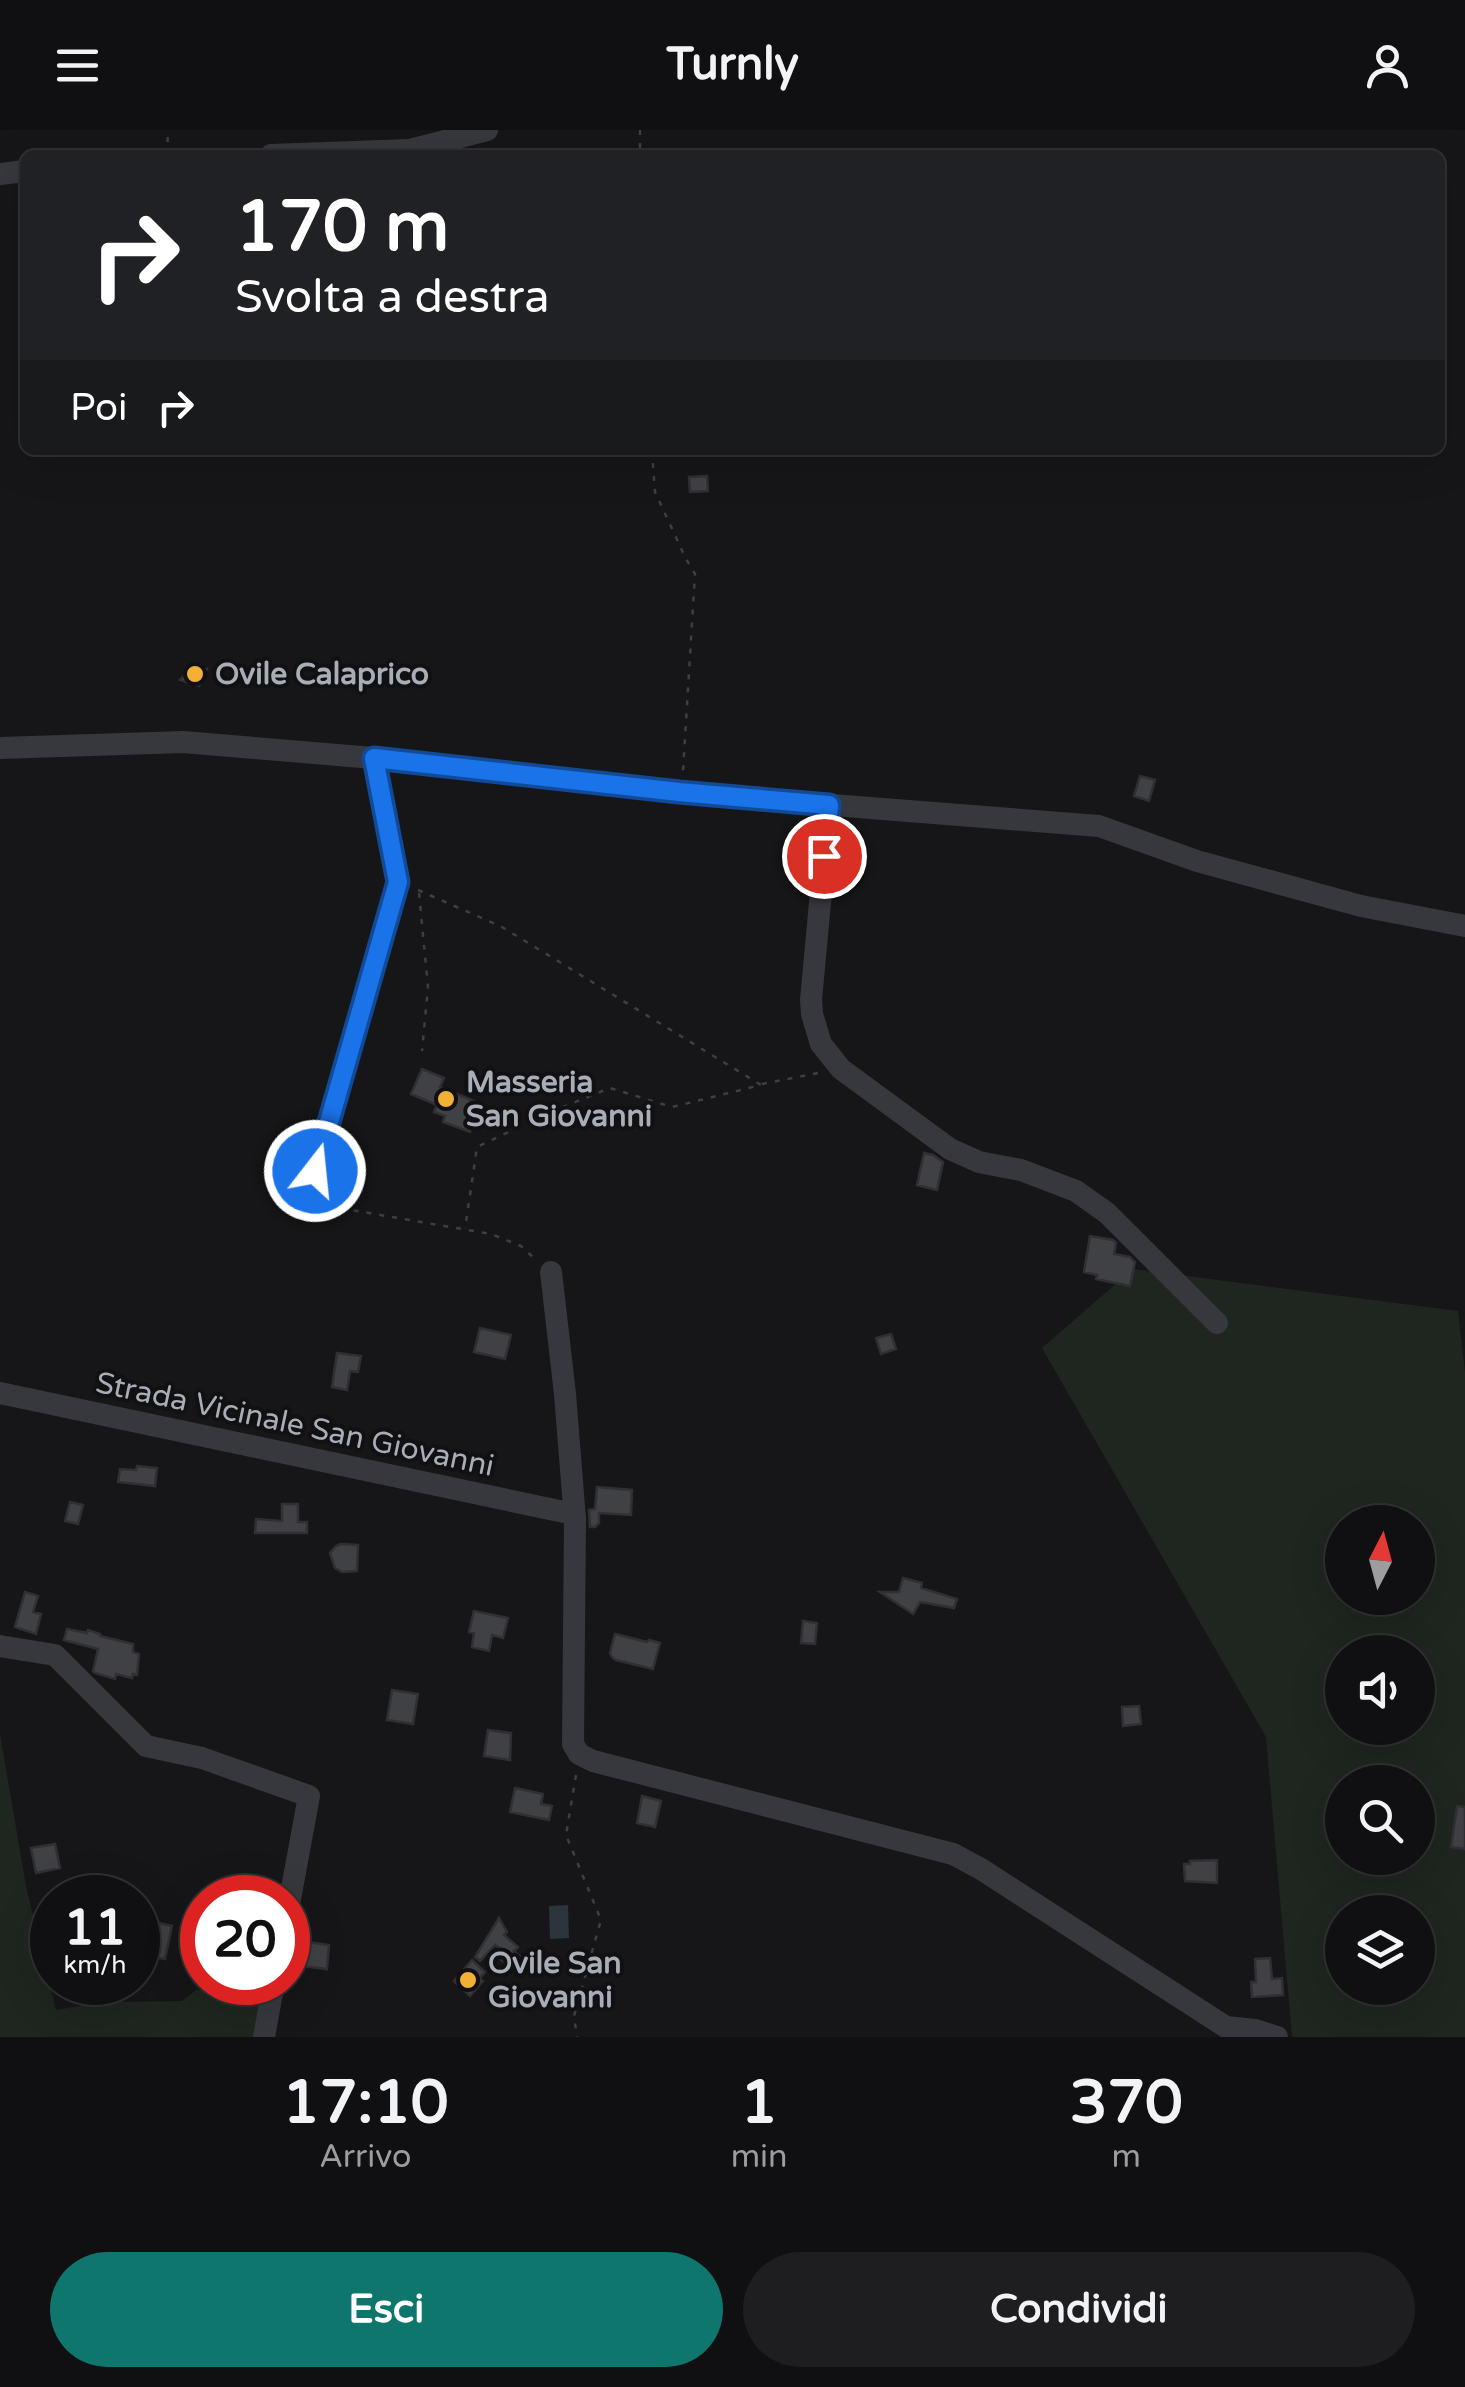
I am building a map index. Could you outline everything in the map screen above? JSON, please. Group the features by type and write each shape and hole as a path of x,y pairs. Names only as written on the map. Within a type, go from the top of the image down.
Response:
{"street":[{"path":"410,150 486,130"},
{"path":"0,748 183,742 374,758 679,792 1099,826 1196,861 1361,906 1465,926"},
{"path":"306,1202 398,882 374,758"},
{"path":"829,805 811,1000 821,1044 841,1069 950,1148 979,1162 1020,1170 1076,1191 1107,1213 1217,1323"},
{"path":"550,1272 566,1394 575,1519 573,1744 579,1754 593,1761 952,1854 982,1868 1227,2032 1266,2033"},
{"name":"Strada Vicinale San Giovanni","path":"0,1393 569,1513 575,1519"},
{"path":"0,1646 56,1654 146,1746 202,1758 309,1796 294,1875"},
{"path":"264,2037 270,2005"}],"path":[{"path":"652,455 655,492 695,574 679,792"},
{"path":"422,1051 428,986 418,892 502,927 761,1085"},
{"path":"465,1229 477,1147 553,1110 610,1088 672,1107 841,1069"},
{"path":"306,1202 491,1234 521,1246 550,1272"},
{"path":"578,2037 574,2016 602,1920 566,1835 579,1754"}],"shaded area":[{"path":"1133,1269 1458,1311 1465,1372 1465,2037 1292,2037 1266,1737 1042,1348"},
{"path":"0,1734 30,1903 30,2005 55,2005 56,2010 86,2005 160,2005 160,2001 262,2005 259,2037 0,2037"},
{"path":"568,1905 569,1938 550,1939 549,1906"}],"building":[{"path":"707,476 708,491 690,492 689,477"},
{"name":"Ovile Calaprico","path":"192,667 207,669 199,686 180,680"},
{"path":"1140,776 1155,780 1149,801 1134,796"},
{"name":"Masseria San Giovanni","path":"422,1069 444,1078 440,1087 481,1104 470,1132 443,1122 445,1116 434,1112 437,1105 411,1094"},
{"path":"924,1153 943,1162 937,1190 917,1185"},
{"path":"1090,1236 1113,1240 1114,1254 1135,1262 1130,1286 1096,1279 1097,1275 1084,1272"},
{"path":"480,1328 511,1335 505,1359 474,1352"},
{"path":"891,1334 896,1349 881,1354 876,1338"},
{"path":"337,1353 361,1356 358,1372 350,1371 347,1390 332,1387"},
{"path":"137,1466 157,1468 155,1486 118,1482 120,1469 136,1470"},
{"path":"597,1487 632,1490 631,1515 599,1513 599,1523 590,1527 589,1510 595,1509"},
{"path":"70,1502 83,1505 78,1524 65,1521"},
{"path":"282,1504 298,1504 298,1522 307,1522 307,1533 255,1533 256,1519 282,1521"},
{"path":"341,1544 358,1545 357,1571 342,1572 335,1568 330,1553"},
{"path":"903,1578 957,1599 954,1608 920,1602 913,1614 880,1592 899,1592"},
{"path":"25,1592 38,1596 33,1612 41,1614 36,1634 15,1627"},
{"path":"474,1611 508,1618 503,1638 492,1635 489,1651 472,1647 474,1633 469,1632"},
{"path":"803,1621 817,1623 815,1644 801,1643"},
{"path":"67,1629 87,1633 88,1630 133,1644 133,1652 139,1654 137,1675 132,1678 116,1674 115,1679 95,1673 98,1649 64,1640"},
{"path":"615,1634 660,1643 653,1669 612,1657"},
{"path":"392,1690 418,1694 413,1724 387,1720"},
{"path":"1139,1706 1141,1724 1123,1726 1122,1707"},
{"path":"488,1730 511,1733 510,1760 484,1756"},
{"path":"515,1788 543,1794 541,1804 552,1806 549,1820 510,1812"},
{"path":"642,1796 661,1801 655,1827 637,1823"},
{"path":"1457,1806 1465,1807 1465,1849 1451,1847"},
{"path":"55,1844 60,1868 36,1873 31,1848"},
{"path":"1217,1860 1217,1883 1185,1881 1184,1864"},
{"path":"499,1918 507,1932 504,1935 518,1947 514,1951 536,1970 518,1974 493,1953 498,1947 495,1945 480,1961 475,1957"},
{"path":"160,1923 172,1926 165,1959 160,1958"},
{"path":"310,1942 329,1945 327,1969 310,1967"},
{"path":"1270,1958 1272,1979 1282,1978 1283,1995 1252,1997 1255,1959"},
{"name":"Ovile San Giovanni","path":"472,1960 485,1972 480,1978 483,1981 470,1996 454,1981"}],"place":[{"name":"Ovile Calaprico","path":"195,674"},
{"name":"Masseria San Giovanni","path":"446,1099"},
{"name":"Ovile San Giovanni","path":"468,1980"}],"route":[{"path":"315,1171 398,882 374,758 829,805 824,856"}]}
